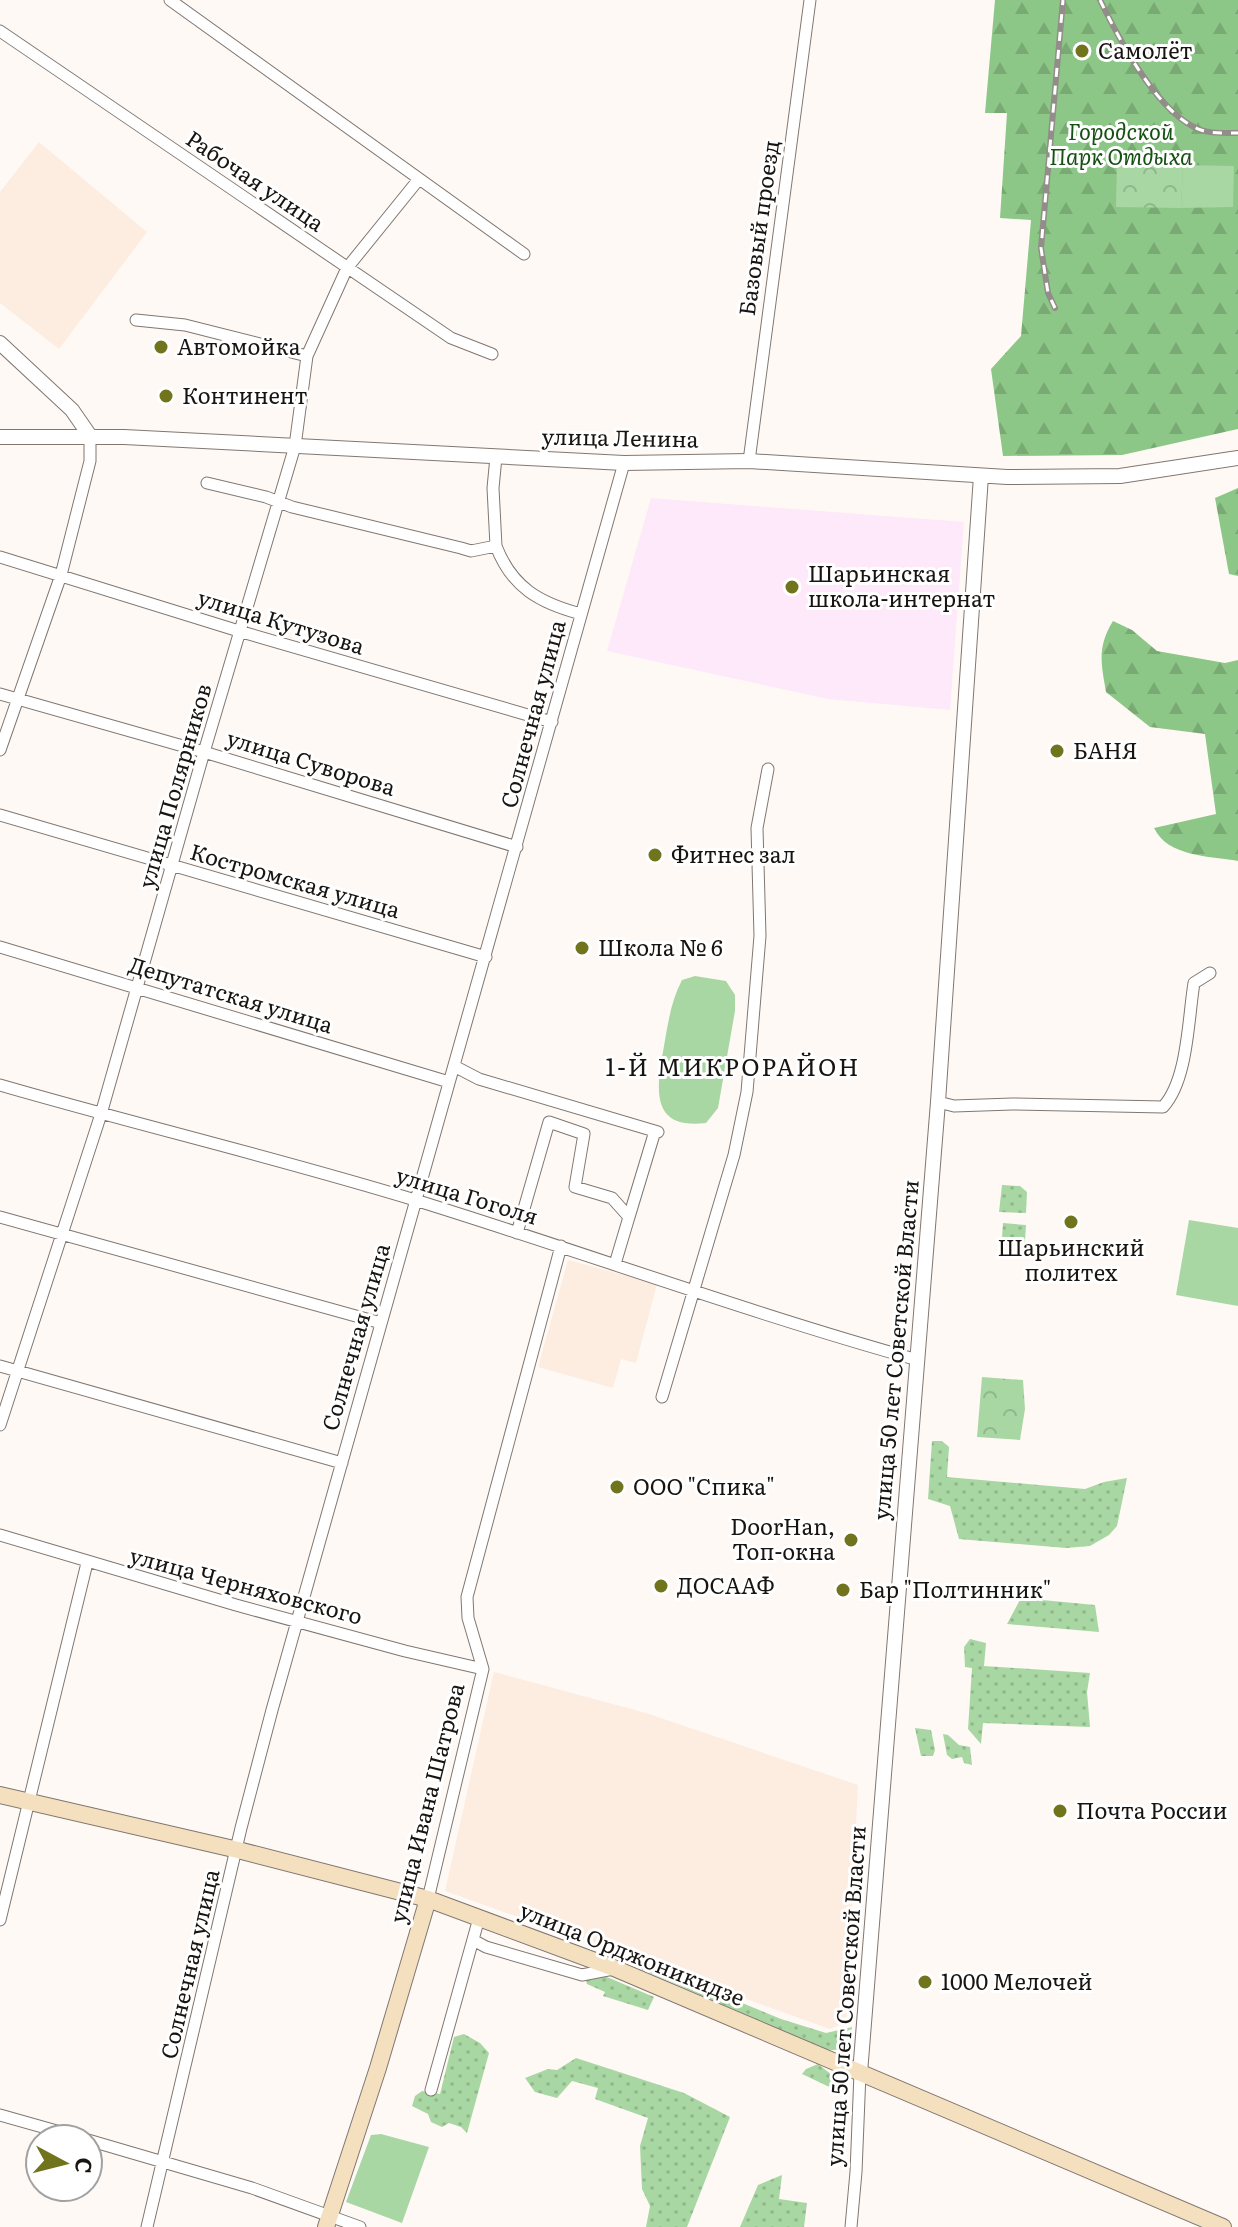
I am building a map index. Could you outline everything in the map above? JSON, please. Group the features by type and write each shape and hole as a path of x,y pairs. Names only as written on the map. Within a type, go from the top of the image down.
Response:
{"main road":[{"name":"улица Орджоникидзе","path":"0,1795 238,1850 428,1899 614,1968 1223,2227"},
{"name":"улица Ивана Шатрова","path":"328,2221 428,1899"}],"street":[{"path":"170,0 524,254"},
{"name":"Базовый проезд","path":"749,461 810,0"},
{"name":"Рабочая улица","path":"0,31 451,338 492,354"},
{"name":"улица Полярников","path":"0,1425 101,1114 204,752 242,632 295,446 307,356 347,268 419,179"},
{"path":"136,320 185,325 307,356"},
{"path":"0,343 72,410 90,436 90,461 61,575 0,750"},
{"name":"улица Ленина","path":"0,437 90,436 624,463 749,461 981,476 1120,476 1238,458"},
{"path":"496,457 493,488 496,546 504,568 517,583 562,609 581,614"},
{"name":"Солнечная улица","path":"147,2227 241,1828 297,1619 624,463"},
{"name":"улица 50 лет Советской Власти","path":"851,2227 860,2073 938,1102 981,476"},
{"path":"207,483 471,551 496,546"},
{"name":"улица Кутузова","path":"0,557 242,632 552,722"},
{"name":"улица Суворова","path":"0,694 517,847"},
{"path":"662,1397 734,1155 747,1092 760,936 757,828 768,769"},
{"name":"Костромская улица","path":"0,815 486,957"},
{"name":"Депутатская улица","path":"0,947 449,1082"},
{"path":"938,1102 954,1106 1163,1107 1172,1098 1179,1079 1194,983 1210,973"},
{"path":"454,1066 479,1079 657,1132 615,1264"},
{"name":"улица Гоголя","path":"0,1085 415,1200 824,1334 918,1360"},
{"path":"517,1233 549,1122 584,1134 575,1187 612,1198 629,1217"},
{"path":"0,1217 381,1323"},
{"name":"улица Ивана Шатрова","path":"428,1899 483,1669 468,1618 467,1597 561,1246"},
{"path":"0,1366 342,1463"},
{"name":"улица Черняховского","path":"0,1535 87,1563 405,1651 483,1669"},
{"path":"0,1920 87,1563"},
{"path":"431,2090 479,1918"},
{"path":"473,1940 486,1947 582,1975 614,1968"},
{"path":"0,2115 28,2123"},
{"path":"104,2145 164,2160 328,2221 360,2227"}],"shaded area":[{"path":"39,142 147,232 59,349 0,303 0,192"},
{"name":"Шарьинская школа-интернат","path":"651,498 964,522 950,710 828,699 607,651"},
{"path":"568,1260 657,1284 636,1363 621,1359 613,1388 538,1367"},
{"path":"494,1672 646,1713 858,1785 846,2022 830,2029 445,1891"}],"green space":[{"name":"Городской Парк Отдыха","path":"995,0 1238,0 1238,429 1122,455 1003,456 991,369 1021,336 1031,220 1000,218 1007,113 985,113"},
{"path":"1117,164 1183,165 1181,208 1116,207"},
{"path":"1183,165 1234,166 1233,207 1181,208"},
{"path":"1238,488 1238,576 1229,574 1215,498"},
{"path":"1113,621 1132,630 1157,651 1225,663 1238,660 1238,861 1179,850 1160,838 1154,828 1216,814 1205,734 1150,727 1106,692 1102,655 1104,639"},
{"path":"695,976 726,981 735,995 718,1108 706,1123 674,1120 665,1112 659,1090 675,996 682,980"},
{"path":"1002,1185 1020,1186 1027,1192 1026,1213 999,1212"},
{"path":"1189,1220 1238,1228 1238,1306 1176,1295"},
{"path":"1003,1223 1026,1225 1024,1255 1001,1253"},
{"path":"982,1377 1023,1380 1025,1409 1020,1440 977,1437"},
{"path":"932,1441 942,1441 949,1447 947,1477 1085,1489 1127,1478 1117,1526 1109,1535 1090,1546 1066,1548 959,1539 950,1506 928,1499"},
{"path":"1021,1598 1095,1605 1099,1632 1007,1624"},
{"path":"970,1639 986,1643 984,1666 1090,1673 1087,1692 1090,1727 983,1723 981,1744 968,1729 972,1668 965,1667 964,1647"},
{"path":"915,1728 931,1730 935,1750 933,1756 921,1756"},
{"path":"943,1734 959,1745 970,1747 972,1765 964,1763 962,1757 952,1759 947,1755"},
{"path":"618,1959 696,1984 781,2019 826,2033 852,2027 849,2039 840,2049 824,2049"},
{"path":"607,1977 654,1997 648,2010 603,1996 605,1992 587,1984 585,1978"},
{"path":"464,2034 480,2043 489,2053 467,2133 449,2123 442,2127 431,2122 428,2114 412,2106 415,2096 422,2091 440,2094 454,2037"},
{"path":"576,2058 684,2093 730,2117 687,2227 646,2227 650,2206 642,2189 640,2146 648,2118 595,2099 598,2088 572,2081 557,2098 535,2092 525,2078 548,2069 557,2070"},
{"path":"818,2064 837,2079 840,2092 802,2074"},
{"path":"381,2134 429,2147 402,2223 346,2202 371,2135"},
{"path":"782,2175 779,2199 807,2203 804,2227 740,2227 758,2185"}],"railway":[{"path":"1055,308 1048,293 1041,248 1063,0"},
{"path":"1100,0 1142,74 1170,109 1201,130 1238,133"}],"place":[{"name":"Самолёт","path":"1082,51"},
{"name":"Автомойка","path":"161,347"},
{"name":"Континент","path":"166,396"},
{"name":"Шарьинская школа-интернат","path":"792,587"},
{"name":"БАНЯ","path":"1057,751"},
{"name":"Фитнес зал","path":"655,855"},
{"name":"Школа № 6","path":"582,948"},
{"name":"Шарьинский политех","path":"1071,1222"},
{"name":"ООО \"Спика\"","path":"617,1487"},
{"name":"DoorHan, Топ-окна","path":"851,1540"},
{"name":"ДОСААФ","path":"661,1586"},
{"name":"Бар \"Полтинник\"","path":"843,1590"},
{"name":"Почта России","path":"1060,1811"},
{"name":"1000 Мелочей","path":"925,1982"}],"district":[{"name":"1-Й МИКРОРАЙОН","path":"733,1068"}]}
